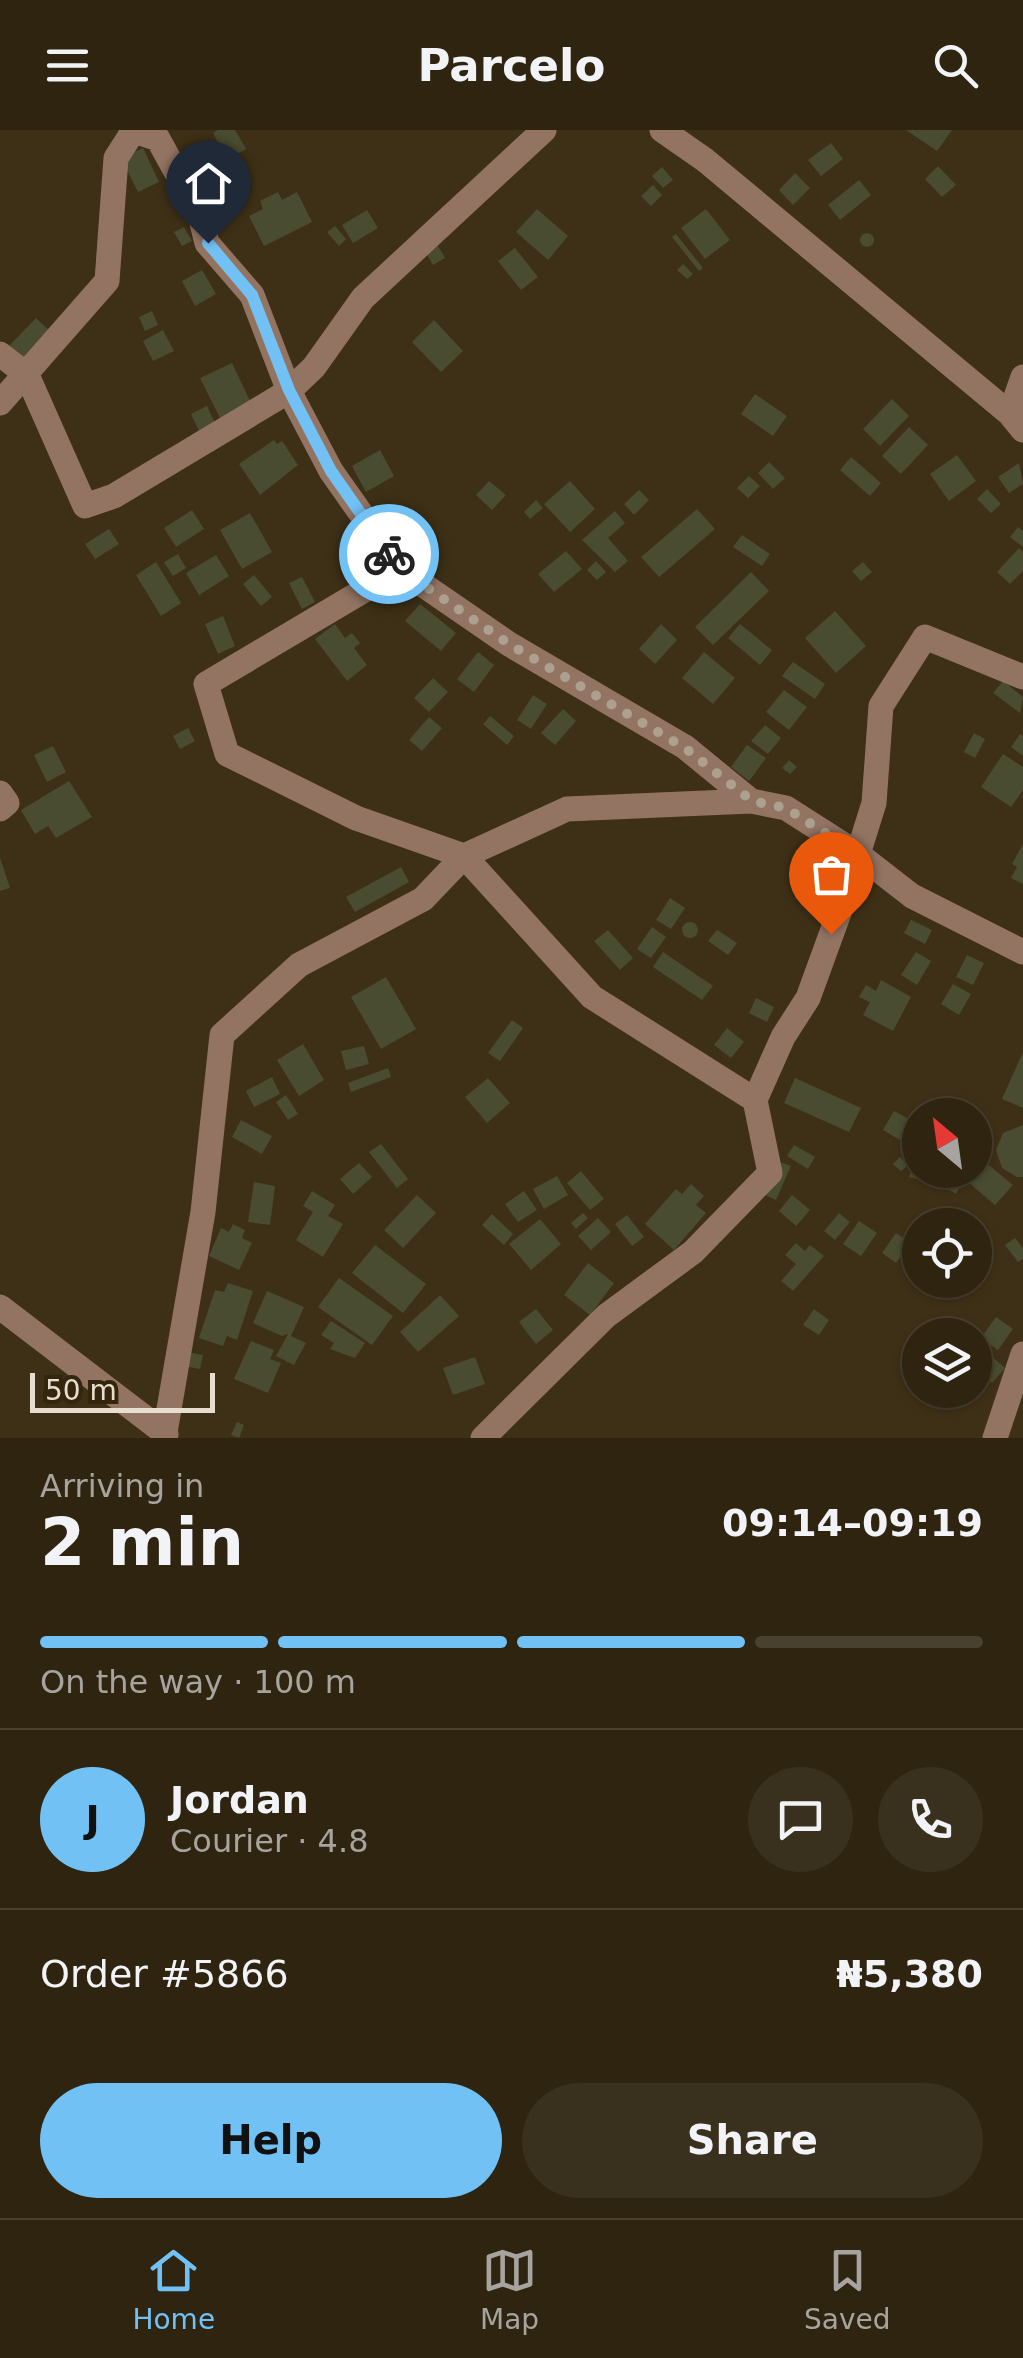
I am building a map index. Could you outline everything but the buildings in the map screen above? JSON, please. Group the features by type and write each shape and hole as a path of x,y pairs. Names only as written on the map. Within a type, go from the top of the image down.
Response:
{"street":[{"path":"0,402 107,281 116,158 133,130 158,140 200,215 208,243 252,295 289,390 331,471 400,569 509,644 685,748 752,801"},
{"path":"0,354 27,375 85,506 114,496 289,390 314,367 363,298 544,130"},
{"path":"662,130 705,160 1016,422"},
{"path":"1016,422 1023,377"},
{"path":"400,569 206,684 227,754 356,818 464,856 592,997 755,1100"},
{"path":"483,1438 606,1316 693,1252 770,1173 755,1100 783,1037 808,998 858,854 874,803 881,706 925,637 1023,677"},
{"path":"0,792 8,803 0,808"},
{"path":"0,1307 165,1436 203,1212 222,1035 299,965 423,899 464,856 567,809 752,801 786,808 858,854 912,896 1023,952"},
{"path":"995,1438 1023,1354"}],"way so far":[{"path":"389,554 400,569 509,644 685,748 752,801 786,808 858,854 831,934"}],"route":[{"path":"208,243 252,295 289,390 331,471 389,554"}]}
